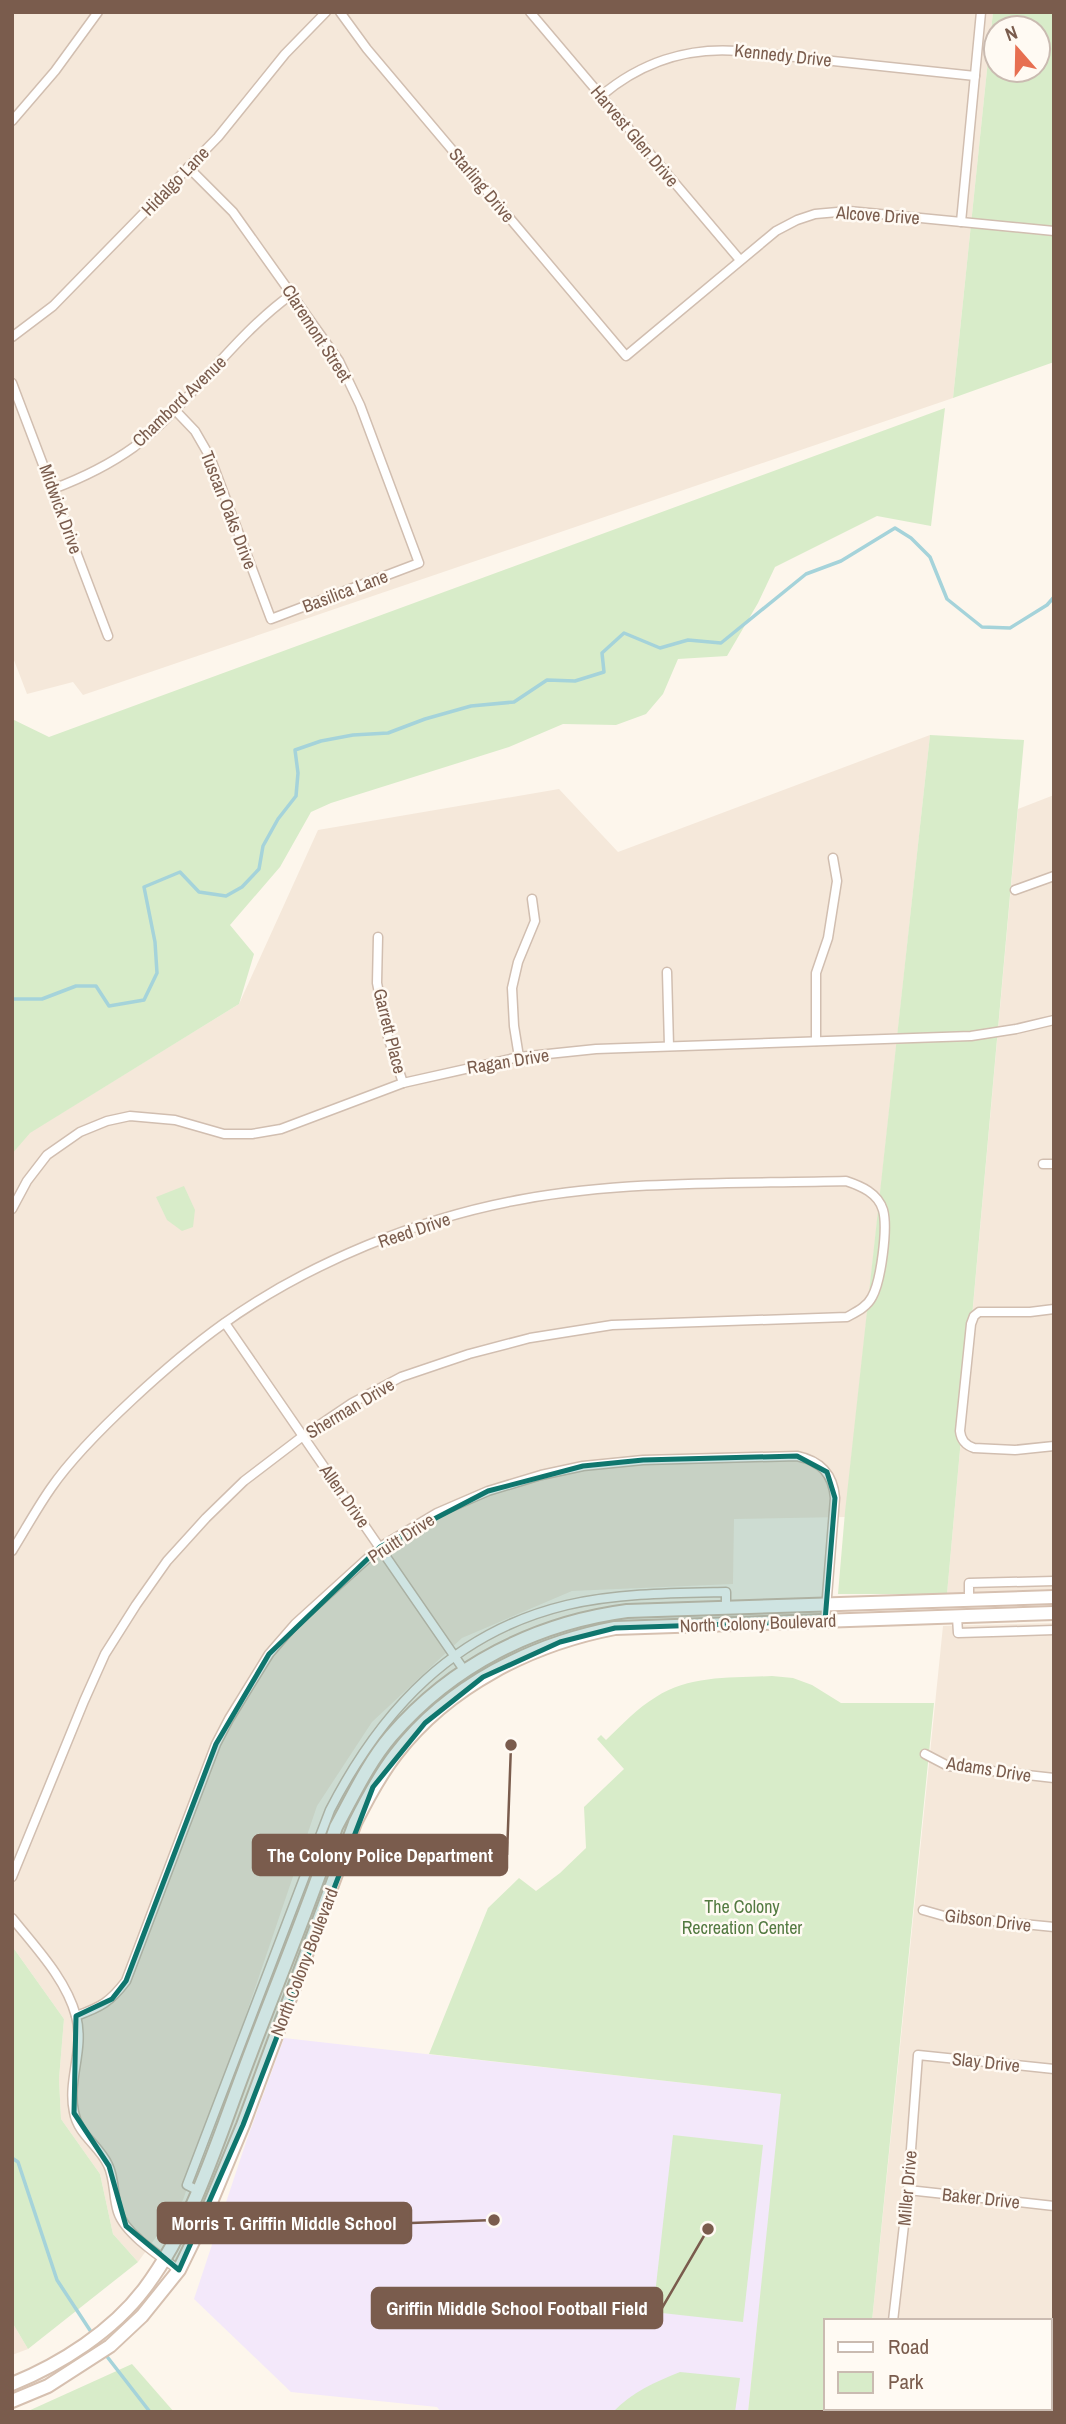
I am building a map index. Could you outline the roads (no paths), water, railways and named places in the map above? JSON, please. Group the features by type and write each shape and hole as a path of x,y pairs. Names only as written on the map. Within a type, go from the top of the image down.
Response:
{"main road":[{"name":"North Colony Boulevard","path":"12,2384 51,2366 117,2319 144,2290 164,2259 182,2228 269,2008 336,1827 360,1780 391,1737 430,1696 464,1670 502,1648 552,1627 627,1611 1054,1597"},
{"name":"North Colony Boulevard","path":"12,2401 48,2386 110,2346 142,2316 179,2270 204,2219 243,2125 355,1823 373,1787 397,1752 425,1723 472,1685 511,1662 560,1643 615,1629 1054,1613"},
{"path":"464,1670 472,1685"}],"street":[{"path":"12,121 55,71 98,12"},
{"name":"Hidalgo Lane","path":"12,337 53,306 188,167 240,113 290,48 326,12"},
{"name":"Starling Drive","path":"340,12 373,56 626,356"},
{"name":"Harvest Glen Drive","path":"530,12 740,260"},
{"path":"961,222 981,12"},
{"name":"Kennedy Drive","path":"601,96 621,80 650,64 682,54 710,50 975,76"},
{"name":"Claremont Street","path":"188,167 234,214 331,349 350,383 419,563"},
{"name":"Alcove Drive","path":"626,356 783,226 819,213 849,211 1054,231"},
{"name":"Chambord Avenue","path":"53,489 80,479 115,460 144,439 267,313 292,294"},
{"name":"Midwick Drive","path":"12,383 108,636"},
{"name":"Tuscan Oaks Drive","path":"174,409 195,431 210,457 271,619"},
{"name":"Basilica Lane","path":"271,619 419,563"},
{"path":"816,1041 816,973 830,927 837,881 833,858"},
{"path":"1015,890 1054,876"},
{"path":"519,1057 512,988 518,962 535,921 533,899"},
{"name":"Garrett Place","path":"378,937 377,983 388,1037 403,1083"},
{"path":"667,972 669,1046"},
{"name":"Ragan Drive","path":"12,1209 27,1181 47,1155 80,1132 107,1121 130,1116 175,1120 224,1134 252,1134 281,1129 403,1083 519,1057 596,1049 971,1037 1054,1020"},
{"path":"1043,1164 1054,1164"},
{"name":"Reed Drive","path":"12,1551 52,1486 99,1432 174,1361 225,1322 293,1281 353,1251 399,1234 462,1213 523,1199 579,1191 846,1181 864,1186 876,1197 883,1209 882,1249"},
{"name":"Sherman Drive","path":"12,1877 84,1701 106,1654 136,1605 167,1560 206,1518 244,1481 303,1436 352,1403 401,1377 469,1354 530,1338 612,1325 847,1317 862,1309 872,1298 878,1281 882,1249"},
{"path":"1054,1308 1030,1312 979,1312 974,1316 960,1431 961,1438 968,1446 1015,1450 1054,1446"},
{"name":"Allen Drive","path":"225,1322 464,1670"},
{"name":"Pruitt Drive","path":"76,2016 100,2007 112,1999 126,1981 216,1744 270,1654 319,1601 380,1547 438,1513 488,1491 583,1466 643,1460 810,1459 821,1465 834,1484 825,1620"},
{"path":"969,1600 969,1583 1054,1581"},
{"path":"197,2190 187,2185 330,1810 351,1769 381,1725 420,1685 455,1656 515,1623 566,1606 619,1596 726,1592 726,1607"},
{"path":"957,1617 958,1633 1054,1630"},
{"name":"Adams Drive","path":"925,1754 948,1766 1054,1778"},
{"name":"Gibson Drive","path":"923,1910 944,1916 1054,1927"},
{"path":"12,1918 51,1967 76,2016 79,2034 72,2091 74,2113 82,2133 98,2148 109,2166 118,2214 125,2226 179,2270"},
{"name":"Slay Drive","path":"918,2055 1054,2068"},
{"name":"Miller Drive","path":"894,2319 908,2190 918,2055"},
{"name":"Baker Drive","path":"908,2190 1054,2206"}],"waterway":[{"path":"12,999 42,999 76,986 96,986 109,1006 144,1000 157,973 155,942 144,887 180,872 199,892 226,896 242,887 259,869 263,846 278,819 296,796 298,773 295,750 321,741 353,735 388,733 471,706 514,702 547,680 575,681 604,672 602,653 624,633 660,648 688,640 721,643 806,574 841,561 895,528 911,538 930,557 947,599 982,627 1010,628 1047,605 1054,597"},
{"path":"12,2158 18,2162 57,2280 101,2347"},
{"path":"105,2354 150,2412"}],"place":[{"name":"The Colony Police Department","path":"511,1745"},
{"name":"Morris T. Griffin Middle School","path":"494,2220"},
{"name":"Griffin Middle School Football Field","path":"708,2229"}],"park label":[{"name":"The Colony Recreation Center","path":"742,1916"}]}
